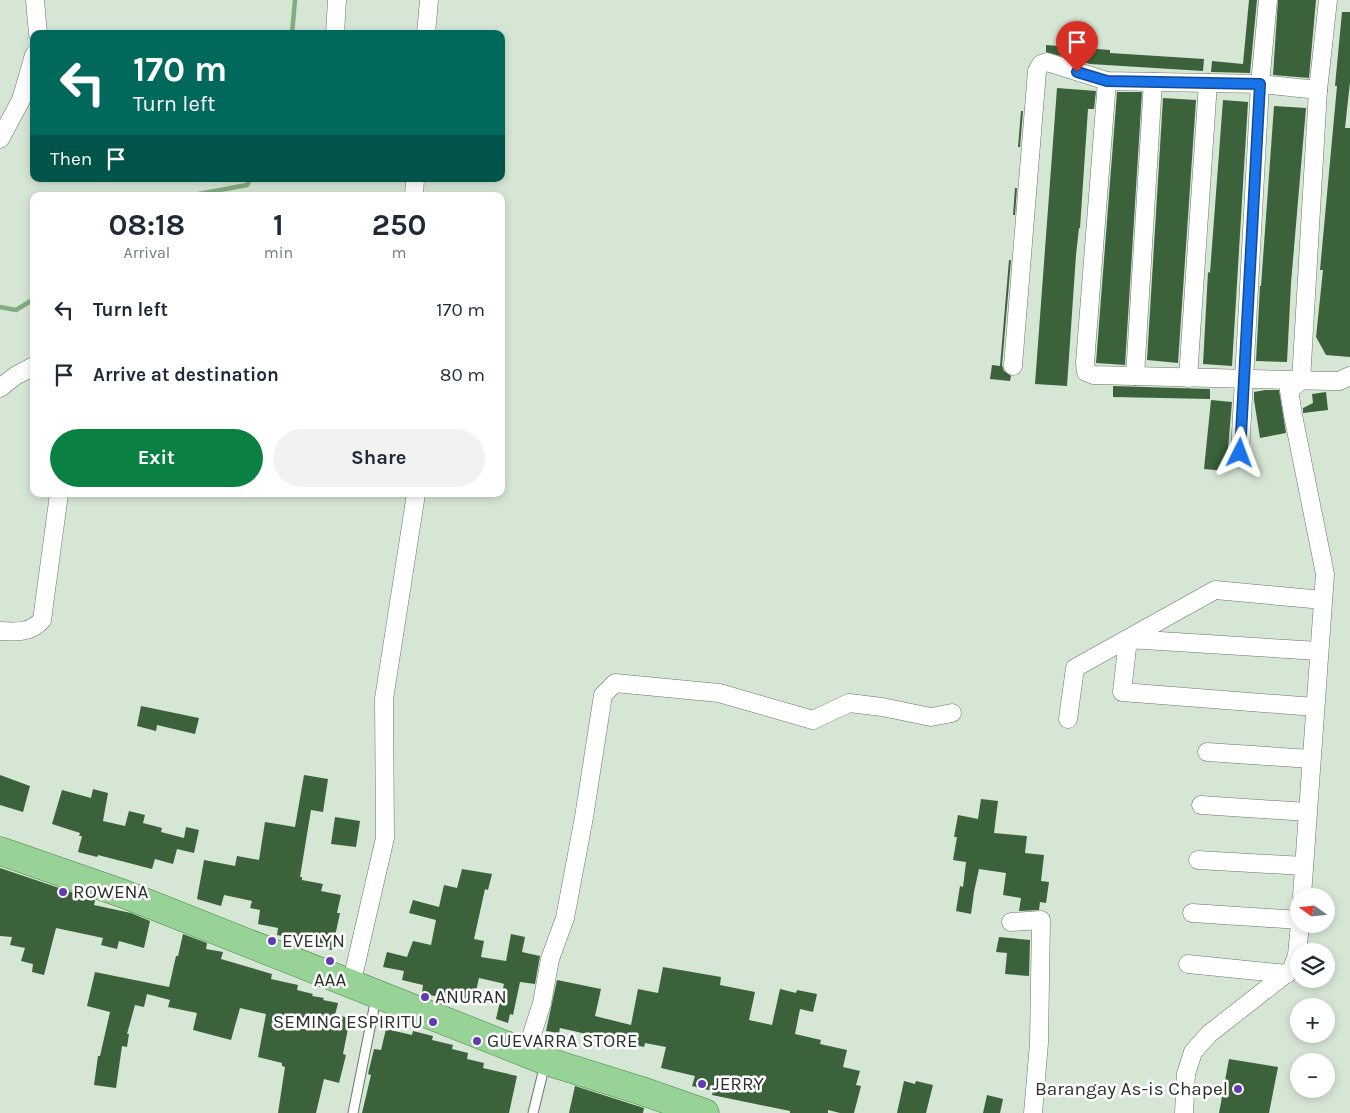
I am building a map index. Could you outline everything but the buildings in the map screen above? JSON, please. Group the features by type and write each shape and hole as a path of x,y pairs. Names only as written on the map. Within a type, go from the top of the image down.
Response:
{"main road":[{"path":"0,851 124,894 536,1057 705,1113"}],"street":[{"path":"35,0 38,30"},
{"path":"335,30 337,0"},
{"path":"426,30 429,0"},
{"path":"1240,453 1260,84 1268,0"},
{"path":"1303,888 1325,574 1289,390 1301,381 1318,90 1328,0"},
{"path":"1013,366 1037,71 1041,64 1047,62 1107,81 1260,84 1318,90"},
{"path":"0,139 21,100 30,69"},
{"path":"1107,81 1085,364 1086,372 1094,375 1301,381 1339,381 1350,376"},
{"path":"1135,376 1153,82"},
{"path":"1188,378 1208,83"},
{"path":"0,388 15,376 30,368"},
{"path":"0,631 18,632 32,629 42,620 59,497"},
{"path":"351,984 385,838 384,699 416,497"},
{"path":"1068,719 1074,668 1215,590 1323,600"},
{"path":"1128,639 1319,651"},
{"path":"1128,639 1122,692 1315,707"},
{"path":"536,1057 542,1003 550,959 565,918 584,817 603,695 615,683 719,693 813,720 849,703 931,716 952,713"},
{"path":"1208,752 1311,759"},
{"path":"1201,805 1307,812"},
{"path":"1198,860 1304,866"},
{"path":"1192,913 1290,919"},
{"path":"1011,922 1041,920 1039,1043 1033,1113"},
{"path":"1184,1113 1186,1074 1193,1052 1209,1034 1292,969 1298,955 1299,933"},
{"path":"1188,964 1287,974"}],"lane":[{"path":"353,1113 377,995"},
{"path":"533,1113 536,1057"}],"waterway":[{"path":"292,30 295,0"},
{"path":"209,192 247,185 248,182"},
{"path":"0,307 16,310 30,301"}],"place":[{"name":"ROWENA","path":"63,892"},
{"name":"EVELYN","path":"272,941"},
{"name":"AAA","path":"330,961"},
{"name":"ANURAN","path":"425,997"},
{"name":"SEMING ESPIRITU","path":"433,1022"},
{"name":"GUEVARRA STORE","path":"477,1041"},
{"name":"JERRY","path":"702,1084"},
{"name":"Barangay As-is Chapel","path":"1238,1089"}],"route":[{"path":"1077,72 1107,81 1260,84 1240,453"}]}
